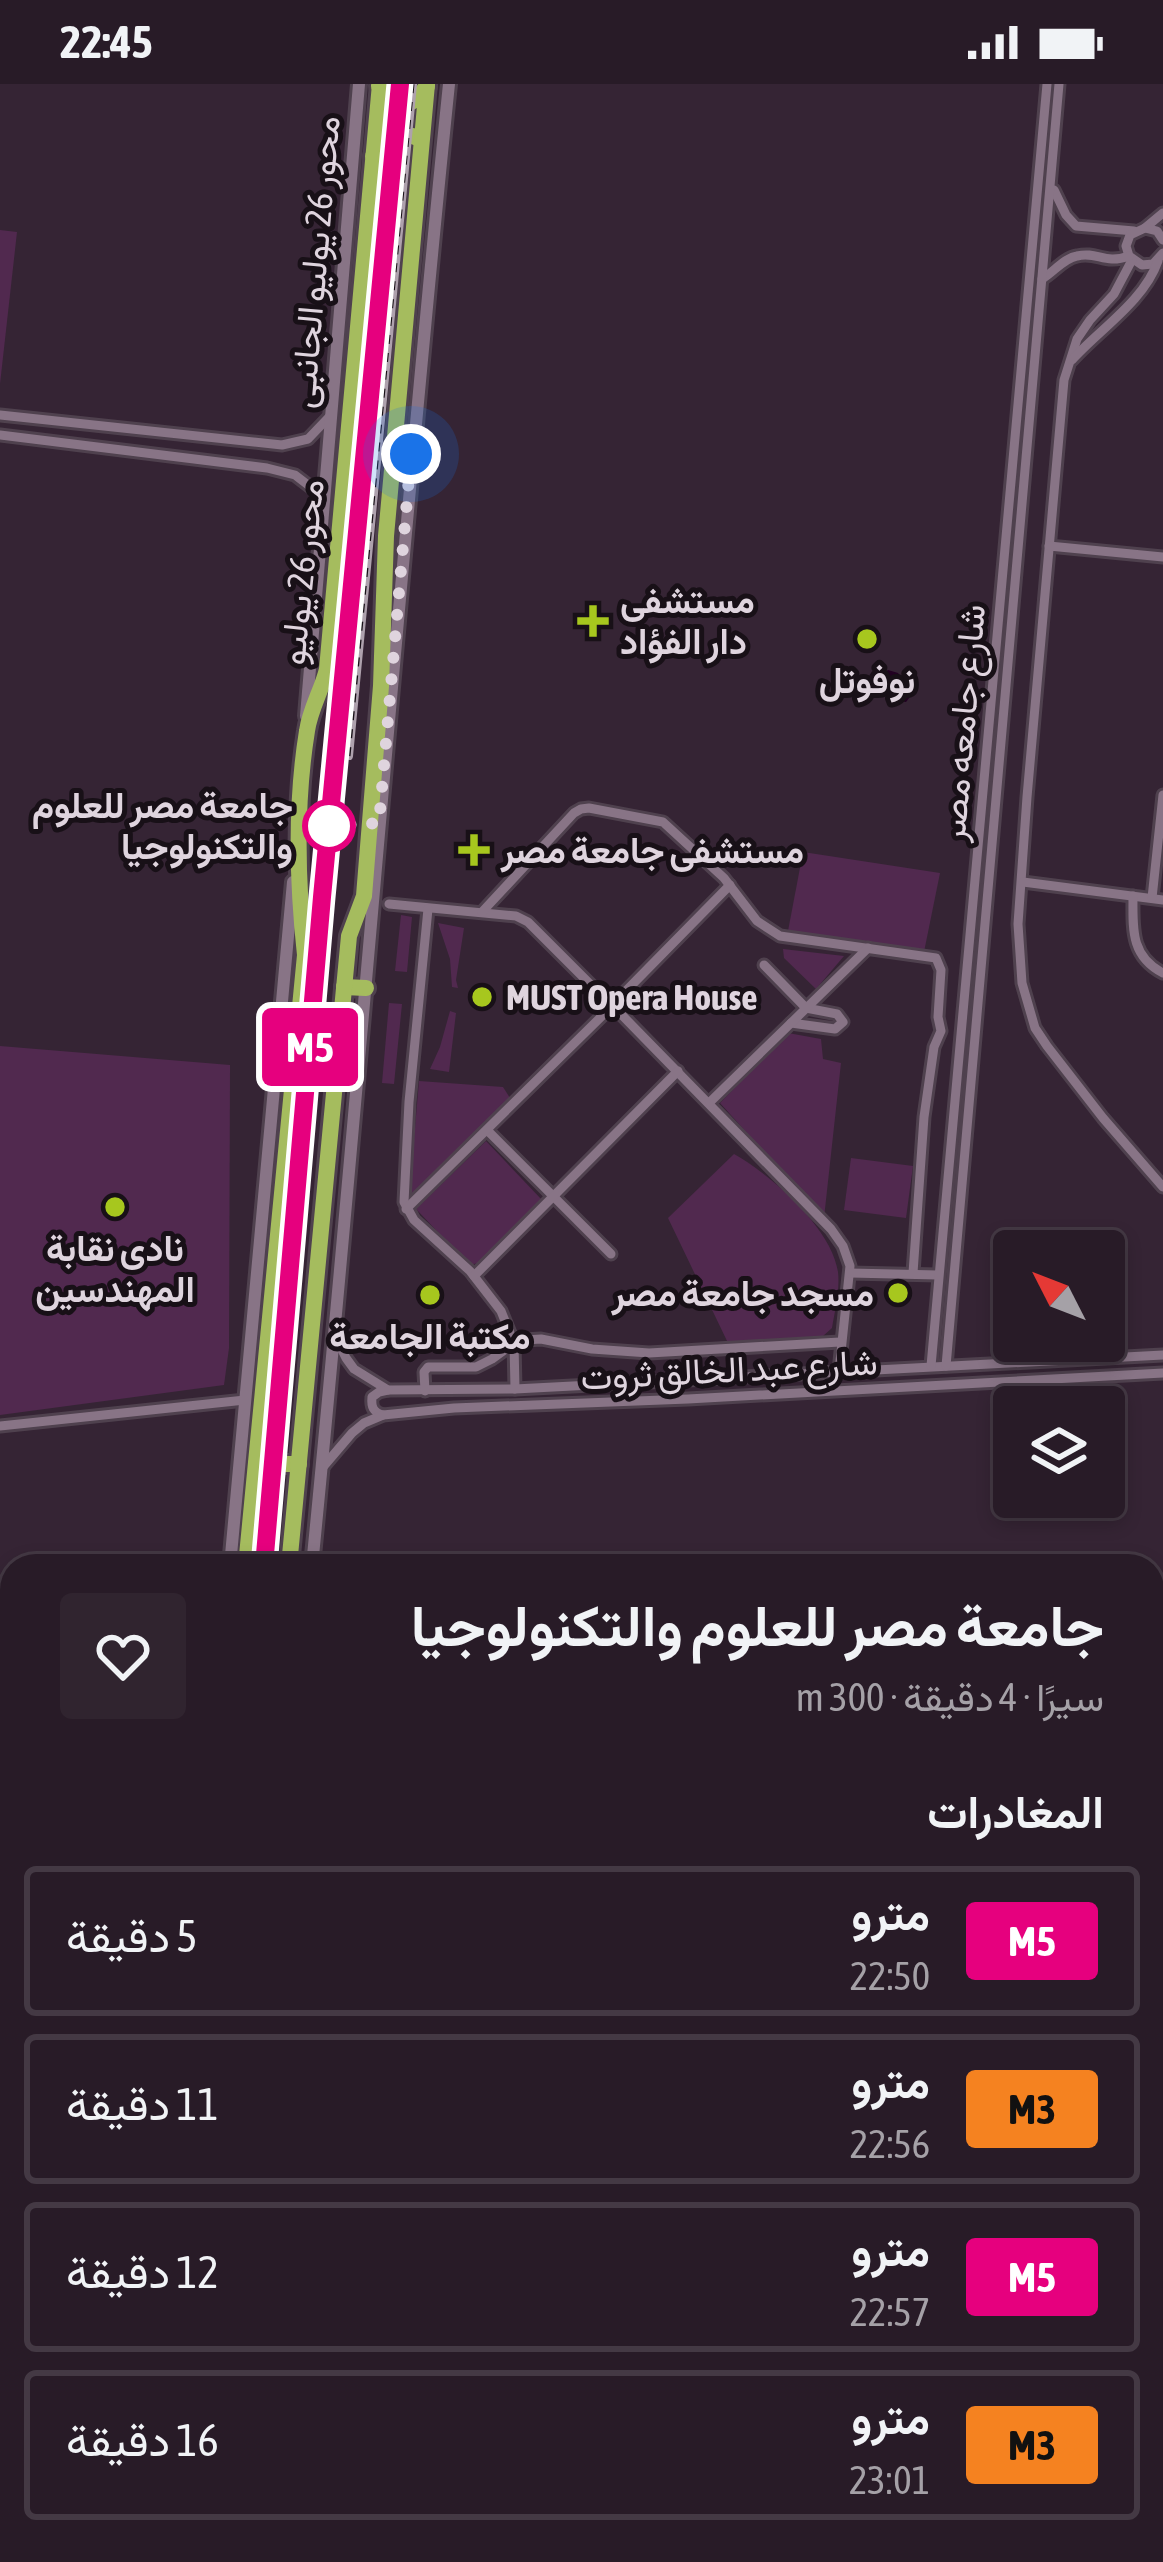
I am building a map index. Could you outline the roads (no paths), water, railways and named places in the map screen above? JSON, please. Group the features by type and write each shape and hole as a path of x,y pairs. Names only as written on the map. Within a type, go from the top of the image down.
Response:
{"highway":[{"path":"379,85 393,103 406,105 417,100 427,85"},
{"name":"محور 26 يوليو","path":"247,1554 290,1028 305,955 298,896 298,833 307,731 327,669 379,85"},
{"path":"291,1554 344,987 350,936 364,896 379,763 386,536 427,85"},
{"path":"373,156 396,135 421,140"},
{"path":"344,987 366,988"},
{"path":"256,1464 299,1464"}],"main road":[{"name":"محور 26 يوليو الجانبى","path":"307,731 305,701 359,84"},
{"path":"313,1554 366,988 379,763 449,84"},
{"path":"231,1554 290,1028"}],"street":[{"name":"شارع جامعه مصر","path":"931,1366 1047,84"},
{"name":"شارع جامعه مصر","path":"946,1366 1059,84"},
{"path":"1051,179 1056,199 1076,226 1156,231 1163,240"},
{"path":"1163,213 1126,245 1131,258 1114,294 1077,339 1064,380 1018,924 1022,983 1035,1028 1163,1187"},
{"path":"1042,279 1076,256 1111,261 1131,258 1148,266 1160,257"},
{"path":"1069,364 1149,280 1160,257"},
{"path":"0,416 282,445 308,439 331,414"},
{"path":"0,435 267,468 295,475 326,498"},
{"path":"1049,546 1163,556"},
{"path":"1023,882 1158,899 1163,795"},
{"path":"482,912 581,808 663,822 730,885 757,921 780,937 932,956 941,964 941,1031 934,1047 924,1117 913,1273"},
{"path":"406,1209 730,885"},
{"path":"1133,896 1133,940 1139,954 1163,973"},
{"path":"389,904 516,916 528,922 602,996 599,1003 613,1006 710,1102 831,1229 847,1252 850,1273 838,1371"},
{"path":"428,909 409,1102 406,1209 474,1276 501,1311 514,1342 515,1389"},
{"path":"710,1102 868,948"},
{"path":"764,965 806,1008 837,1014 843,1022 835,1029 791,1023"},
{"path":"474,1276 678,1071"},
{"path":"488,1130 610,1254"},
{"path":"850,1273 938,1275"},
{"path":"332,1329 355,1369 388,1390"},
{"path":"425,1391 428,1367 476,1367 514,1342 541,1339 649,1353 840,1342"},
{"name":"شارع عبد الخالق ثروت","path":"388,1390 515,1389 1163,1355"},
{"name":"شارع عبد الخالق ثروت","path":"383,1415 1163,1373"},
{"path":"383,1415 375,1413 372,1397 388,1390"},
{"path":"0,1426 245,1400"},
{"path":"320,1471 352,1433 383,1415"}],"railway":[{"path":"349,756 413,84"},
{"path":"265,1554 323,897"}],"metro line":[{"name":"M5","path":"265,1554 400,84"}],"place":[{"name":"مستشفى دار الفؤاد","path":"593,621"},
{"name":"نوفوتل","path":"867,639"},
{"name":"جامعة مصر للعلوم والتكنولوجيا","path":"329,826"},
{"name":"مستشفى جامعة مصر","path":"474,850"},
{"name":"MUST Opera House","path":"482,997"},
{"name":"نادى نقابة المهندسين","path":"115,1207"},
{"name":"مسجد جامعة مصر","path":"898,1293"},
{"name":"مكتبة الجامعة","path":"430,1295"}]}
